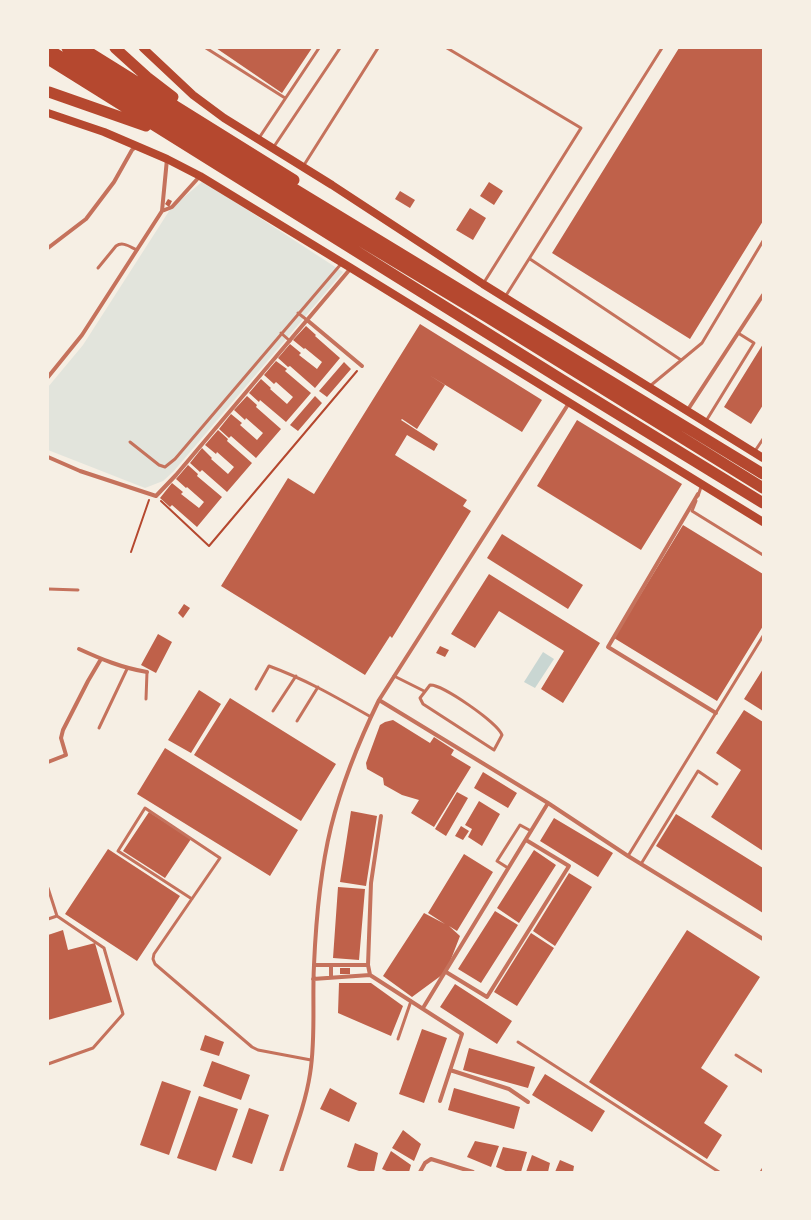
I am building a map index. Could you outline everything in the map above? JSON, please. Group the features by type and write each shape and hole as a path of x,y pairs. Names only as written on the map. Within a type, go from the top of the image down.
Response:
{"highway":[{"path":"67,48 250,162 763,474"},
{"path":"82,48 763,470"},
{"path":"115,48 148,77 221,135"},
{"path":"48,49 204,147 487,318 763,488"},
{"path":"48,59 564,381 763,503"},
{"path":"49,92 143,125 210,160"}],"main road":[{"path":"143,48 193,95 224,118 303,167 483,284 687,410 705,422 747,459 763,458"},
{"path":"49,114 91,127 137,145 200,176 763,522"}],"street":[{"path":"48,248 86,219 114,182 132,150 137,145"},
{"path":"48,377 82,335 162,211 167,159"},
{"path":"162,211 172,207 200,176"},
{"path":"48,457 80,471 153,496 176,474 351,268"},
{"path":"687,410 763,295"},
{"path":"307,320 362,366"},
{"path":"280,1172 301,1112 310,1074 313,979 324,862 331,826 352,761 379,700 569,402"},
{"path":"698,494 608,647 716,713"},
{"path":"79,649 101,659 127,668 147,672"},
{"path":"48,762 66,755 61,738 63,730 88,680 101,659"},
{"path":"379,700 548,803 640,864 763,939"},
{"path":"423,1008 548,803"},
{"path":"370,974 368,965 372,883 381,816"},
{"path":"446,972 487,997 569,866 526,840"},
{"path":"314,965 368,965"},
{"path":"331,965 331,977"},
{"path":"313,979 370,974 462,1034 440,1101"},
{"path":"450,1070 509,1089 528,1102"},
{"path":"420,1172 425,1163 431,1159 473,1172"}],"lane":[{"path":"206,48 285,98"},
{"path":"258,139 319,48"},
{"path":"273,148 340,48"},
{"path":"303,167 378,48"},
{"path":"447,48 581,128 483,284"},
{"path":"505,297 662,48"},
{"path":"649,386 702,342 763,241"},
{"path":"98,268 119,243 137,250"},
{"path":"530,259 682,360"},
{"path":"130,442 165,467 175,459 342,263"},
{"path":"298,313 307,320"},
{"path":"281,333 290,341"},
{"path":"705,422 754,343 738,333"},
{"path":"713,439 711,447 733,461"},
{"path":"747,459 763,439"},
{"path":"702,484 692,511 763,555"},
{"path":"48,589 78,590"},
{"path":"628,856 763,636"},
{"path":"256,689 269,666 296,676 318,687 371,717"},
{"path":"99,728 127,668"},
{"path":"146,699 147,672"},
{"path":"273,712 296,676"},
{"path":"394,676 424,691"},
{"path":"430,685 439,688 466,704 496,726 501,731 502,735 494,750 425,706 420,698 424,691 430,685"},
{"path":"297,721 318,687"},
{"path":"640,864 698,771 717,784"},
{"path":"192,899 118,851 145,808 220,858 192,899 154,954 153,959 155,964 252,1047 258,1050 311,1060"},
{"path":"508,868 497,861 520,825 531,831"},
{"path":"48,889 58,916 104,948 123,1014 93,1048 48,1064"},
{"path":"48,919 58,916"},
{"path":"398,1039 411,1000"},
{"path":"518,1042 719,1172"},
{"path":"736,1055 763,1072"}],"path":[{"path":"131,552 153,496 209,546 362,366"}],"shaded area":[{"path":"203,181 343,272 173,472 163,481 145,488 48,450 48,387 83,345 171,208"},
{"path":"543,652 554,659 535,688 524,682"}],"building":[{"path":"216,48 312,48 282,93"},
{"path":"679,48 763,48 763,221 690,339 552,253"},
{"path":"489,182 503,191 494,205 480,196"},
{"path":"400,191 415,200 410,208 395,199"},
{"path":"168,199 172,201 169,207 165,204"},
{"path":"470,208 486,218 473,240 456,230"},
{"path":"420,324 542,400 522,432 429,375 445,385 417,429 402,419 401,420 438,444 434,451 407,435 395,455 467,500 463,506 471,511 392,638 390,636 365,675 221,586 288,478 314,494"},
{"path":"306,326 340,358 315,388 290,366 288,367 278,358 290,344 301,353 299,355 317,369 322,362 293,340"},
{"path":"763,344 763,405 751,424 724,407"},
{"path":"276,361 287,369 285,371 311,393 286,422 260,400 259,402 249,393 261,379 287,404 293,397 276,382 274,384 264,375"},
{"path":"344,362 351,369 327,397 319,391"},
{"path":"247,396 257,405 256,407 281,429 256,458 231,436 229,438 219,429 231,414 242,423 240,425 257,440 263,433 234,410"},
{"path":"315,396 322,403 298,431 290,425"},
{"path":"577,420 682,484 641,550 537,486"},
{"path":"218,430 228,439 227,441 252,463 227,492 202,470 200,472 190,463 202,448 212,458 211,459 228,474 234,467 217,452 216,454 205,445"},
{"path":"188,465 198,474 197,476 222,497 197,527 172,505 170,507 160,498 172,483 183,492 181,494 199,508 204,502 176,479"},
{"path":"683,525 763,574 763,626 717,701 614,638"},
{"path":"502,534 583,585 568,609 487,558"},
{"path":"489,574 600,643 563,703 541,689 564,651 499,611 475,648 451,634"},
{"path":"184,604 190,608 183,618 178,613"},
{"path":"158,634 172,642 156,673 141,665"},
{"path":"440,646 449,650 445,657 436,653"},
{"path":"763,669 763,711 744,699"},
{"path":"199,690 221,704 191,753 168,740"},
{"path":"230,698 336,764 301,821 194,755"},
{"path":"744,710 763,722 763,851 711,817 741,770 716,753"},
{"path":"393,720 430,743 434,737 454,750 451,755 471,767 434,827 411,813 419,800 402,795 384,785 383,778 367,769 366,763 380,725"},
{"path":"165,748 298,830 270,876 137,794"},
{"path":"483,772 517,793 508,808 474,788"},
{"path":"457,792 468,798 446,836 435,829"},
{"path":"479,801 500,814 482,846 468,837 472,829 465,825"},
{"path":"351,811 377,816 366,886 340,882"},
{"path":"149,812 191,839 165,878 123,851"},
{"path":"676,814 763,868 763,913 656,846"},
{"path":"554,818 613,853 598,877 540,841"},
{"path":"461,826 469,831 463,840 455,836"},
{"path":"108,849 180,896 137,961 65,914"},
{"path":"534,850 556,865 519,923 497,908"},
{"path":"464,854 493,872 457,931 449,926 460,936 446,972 412,997 383,976 424,913 445,924 428,913"},
{"path":"569,873 592,887 555,946 533,931"},
{"path":"338,887 365,889 359,960 333,958"},
{"path":"495,911 518,925 481,983 458,969"},
{"path":"63,930 68,950 95,943 112,1002 48,1020 48,935"},
{"path":"687,930 760,977 701,1068 728,1086 704,1123 722,1135 707,1159 589,1082"},
{"path":"531,933 554,948 517,1006 494,992"},
{"path":"340,968 350,968 350,974 340,974"},
{"path":"339,983 371,983 403,1006 391,1036 338,1013"},
{"path":"455,984 512,1021 497,1044 440,1007"},
{"path":"422,1029 447,1038 424,1103 399,1094"},
{"path":"205,1035 224,1042 219,1056 200,1050"},
{"path":"469,1048 535,1067 528,1088 463,1070"},
{"path":"212,1061 250,1075 241,1100 203,1086"},
{"path":"545,1074 605,1111 592,1132 532,1095"},
{"path":"162,1081 191,1091 169,1155 140,1145"},
{"path":"330,1088 357,1103 349,1122 320,1109"},
{"path":"454,1088 520,1107 514,1129 448,1110"},
{"path":"199,1096 238,1109 216,1171 177,1158"},
{"path":"249,1108 269,1115 252,1164 232,1157"},
{"path":"403,1130 421,1144 414,1161 392,1148"},
{"path":"475,1141 499,1146 491,1167 467,1157"},
{"path":"355,1143 378,1153 374,1172 362,1172 347,1167"},
{"path":"503,1147 527,1152 521,1172 508,1172 496,1167"},
{"path":"391,1151 411,1165 409,1172 389,1172 382,1169"},
{"path":"532,1155 550,1163 548,1172 526,1172"},
{"path":"560,1160 574,1166 573,1172 555,1172"}]}
